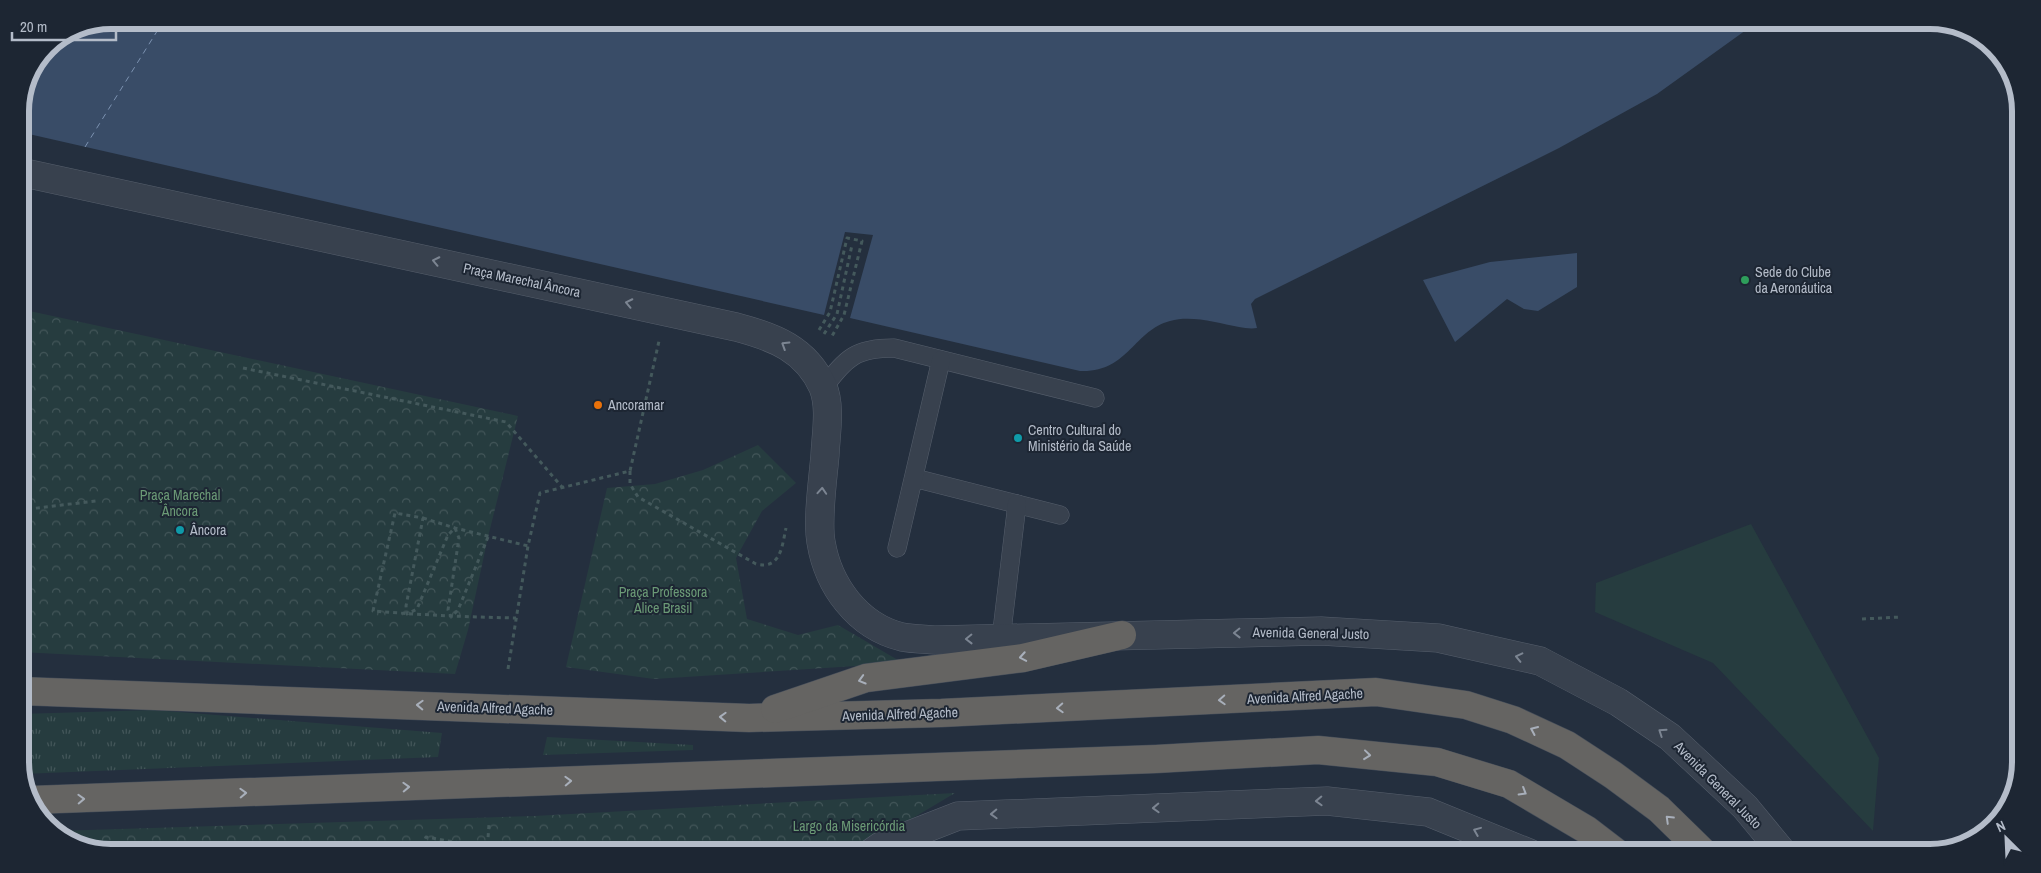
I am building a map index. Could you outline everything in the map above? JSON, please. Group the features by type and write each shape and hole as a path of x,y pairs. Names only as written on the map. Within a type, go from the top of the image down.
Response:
{"highway":[{"path":"749,718 866,678 1023,658 1122,635"},
{"name":"Avenida Alfred Agache","path":"29,691 749,718 941,713 1376,692 1466,705 1513,720 1567,745 1613,775 1659,809 1695,844"},
{"path":"38,800 1156,760 1318,750 1437,762 1509,784 1587,830 1605,844"}],"street":[{"name":"Praça Marechal Âncora","path":"29,174 768,335 812,369"},
{"path":"812,369 828,415 821,506"},
{"name":"Avenida General Justo","path":"821,506 820,540 829,574 849,605 870,624 901,637 936,640 1321,631 1438,638 1540,662 1618,702 1670,737 1745,807 1776,844"},
{"path":"886,844 958,816 1328,801 1428,812 1507,844"}],"lane":[{"path":"812,369 840,367 849,358 863,350 894,348 1095,398"},
{"path":"897,548 941,360"},
{"path":"914,478 1060,515"},
{"path":"1001,639 1017,504"}],"path":[{"path":"847,238 862,241 844,315 812,369 830,312 847,238"},
{"path":"812,369 837,314 852,245"},
{"path":"666,312 630,471 630,484 638,497 756,564 764,566 772,564 779,556 791,508 798,502 803,501 821,506"},
{"path":"243,368 506,422 562,487"},
{"path":"508,668 528,546 540,493 630,471"},
{"path":"29,509 96,500"},
{"path":"516,618 451,617 374,611 396,513 423,518 488,537 528,546"},
{"path":"407,614 406,606 423,518"},
{"path":"407,614 417,609 448,535 455,528"},
{"path":"451,617 448,610 459,538 455,528"},
{"path":"451,617 458,610 488,537"},
{"path":"1862,619 1901,617"},
{"path":"488,844 489,824"},
{"path":"422,844 426,837 457,844"}],"green space":[{"name":"Praça Marechal Âncora","path":"29,311 518,416 488,537 468,630 455,674 29,652"},
{"name":"Praça Professora Alice Brasil","path":"758,445 796,483 762,511 736,558 747,619 798,635 838,625 903,663 654,679 566,667 607,488 655,484 703,470"},
{"path":"1751,524 1879,758 1873,831 1713,663 1595,612 1596,583"},
{"path":"154,710 442,733 438,757 30,774 29,714"},
{"path":"547,737 693,745 693,750 543,755"},
{"name":"Largo da Misericórdia","path":"955,793 871,844 110,844 94,843 79,838 67,831 534,816"}],"water":[{"path":"100,29 1747,29 1657,94 1559,148 1255,299 1251,304 1257,328 1244,328 1196,319 1178,319 1158,326 1109,365 1096,370 1080,371 850,318 873,235 845,232 824,315 29,134 29,105 32,89 37,74 57,49 84,33"},
{"path":"1577,253 1577,287 1538,311 1524,309 1507,299 1455,342 1423,280 1490,262"}],"ferry route":[{"path":"85,147 158,29"}],"place":[{"name":"Sede do Clube da Aeronáutica","path":"1745,280"},
{"name":"Ancoramar","path":"598,405"},
{"name":"Centro Cultural do Ministério da Saúde","path":"1018,438"},
{"name":"Âncora","path":"180,530"}]}
